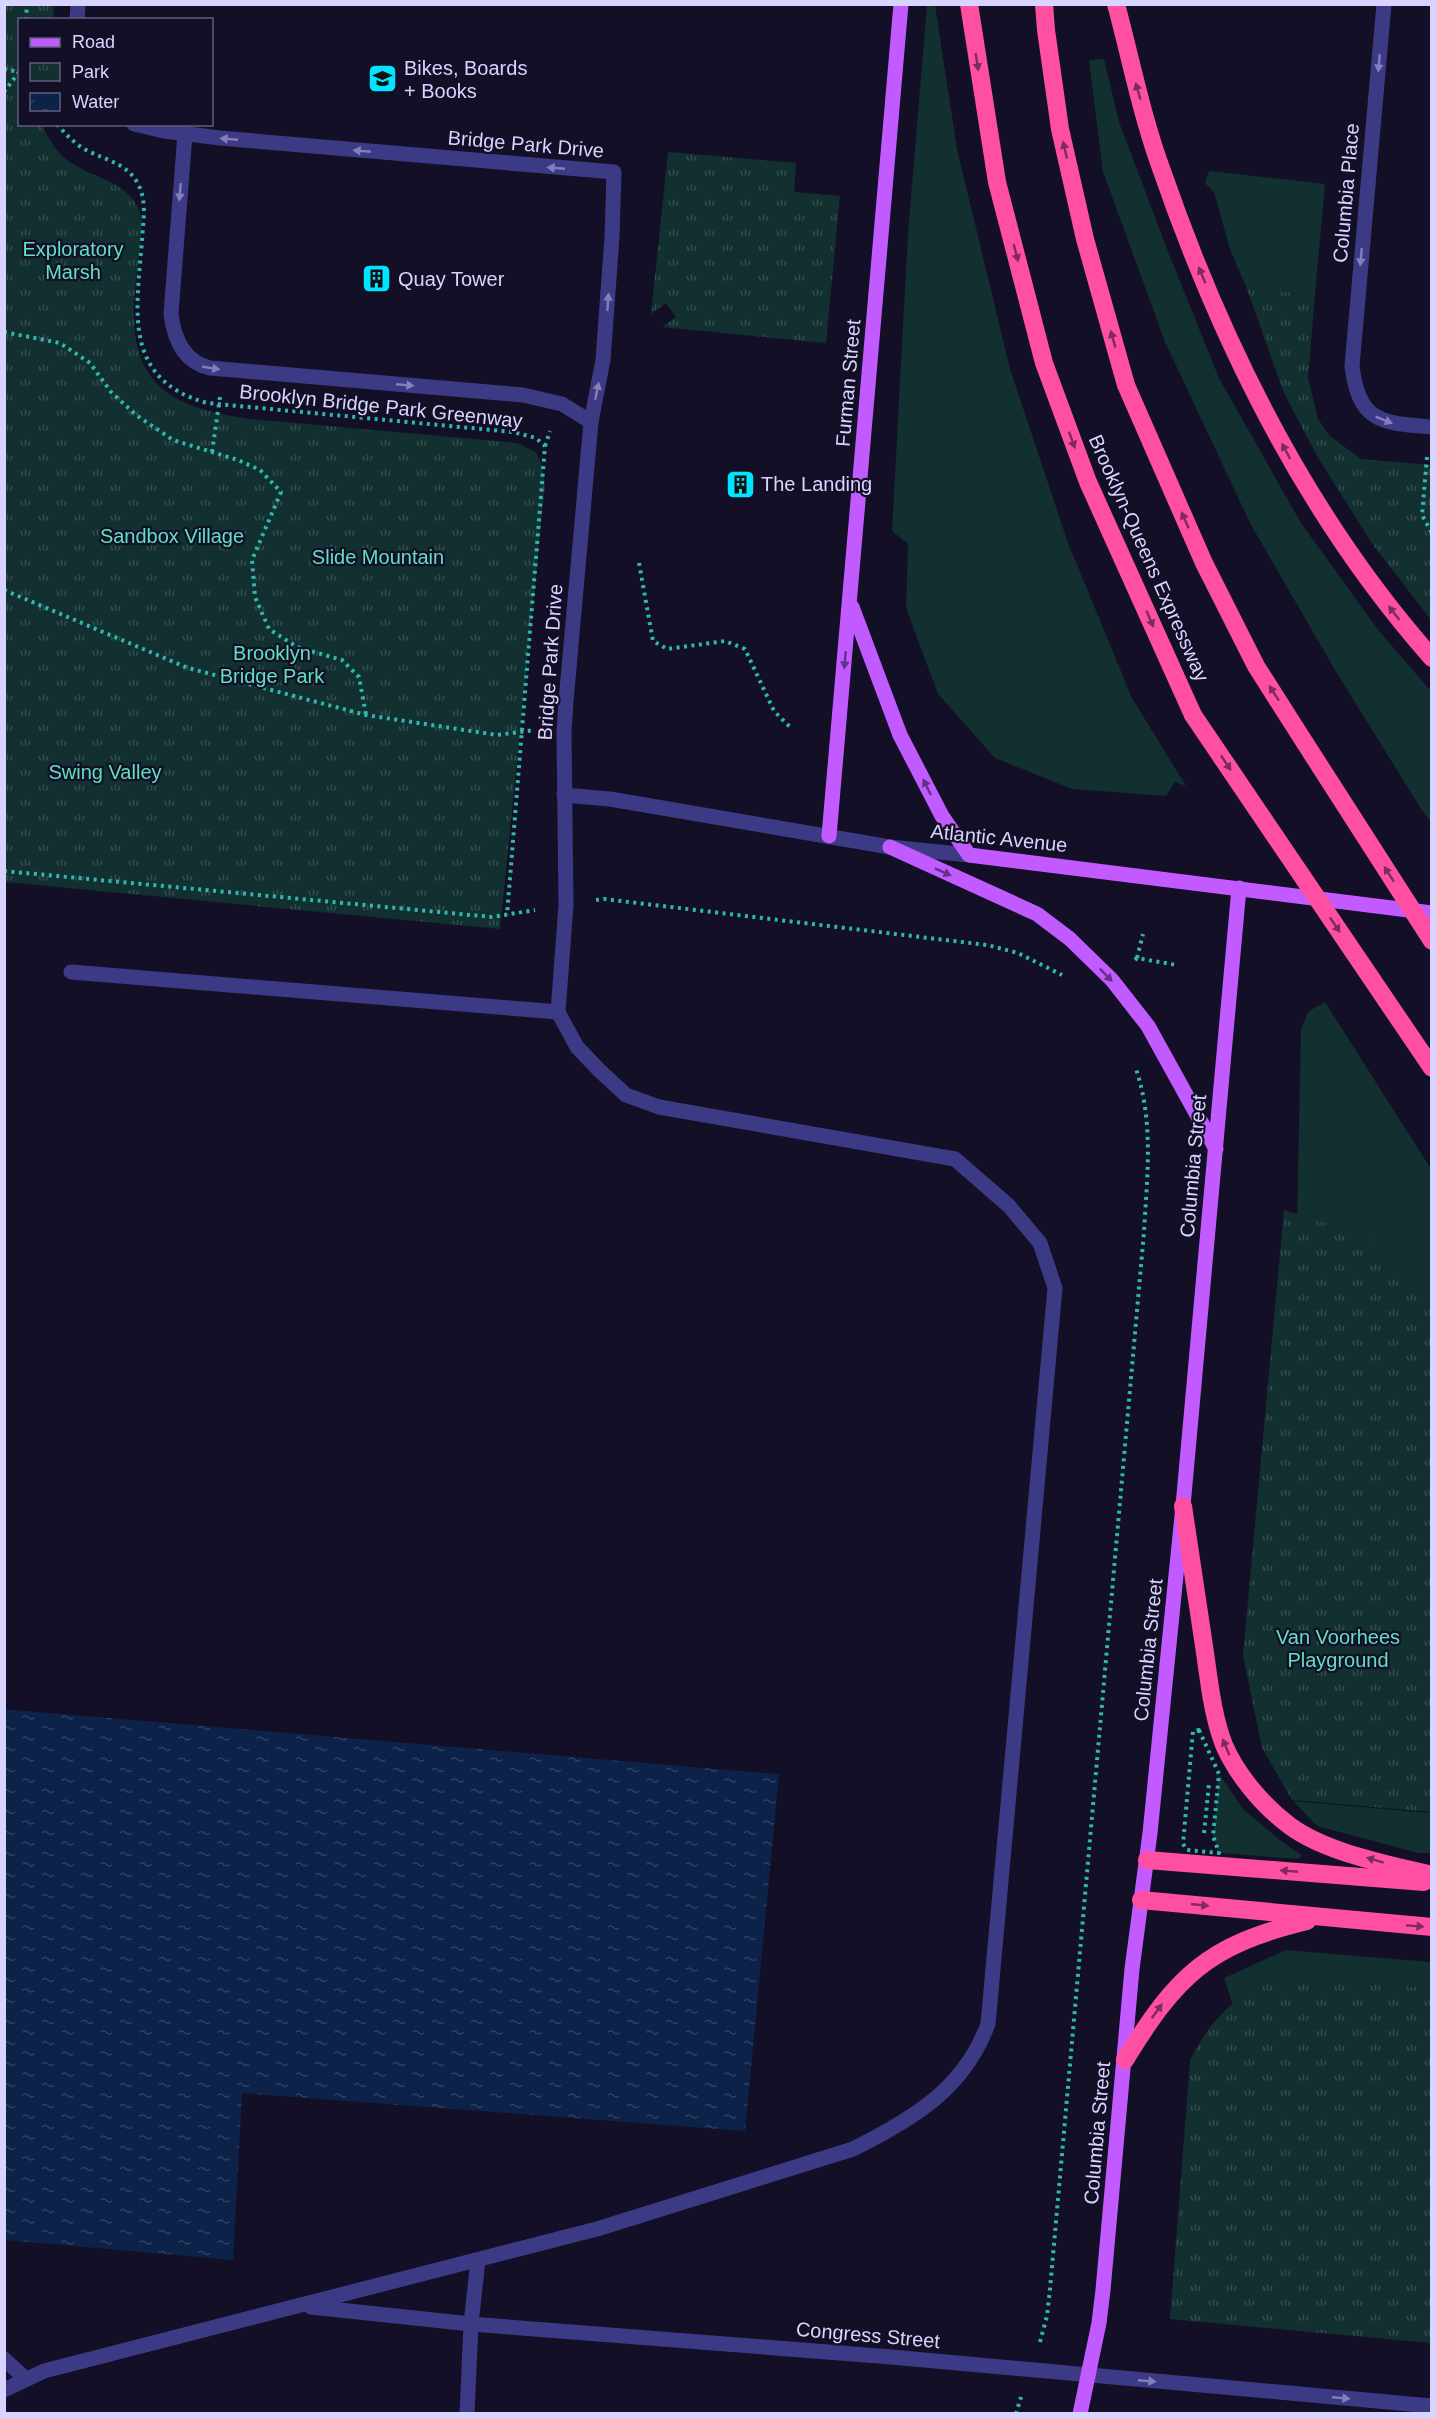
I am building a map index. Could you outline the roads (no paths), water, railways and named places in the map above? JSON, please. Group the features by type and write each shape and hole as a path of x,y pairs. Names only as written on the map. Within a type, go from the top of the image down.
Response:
{"highway":[{"name":"Brooklyn-Queens Expressway","path":"969,4 997,182 1044,363 1088,482 1193,715 1431,1068"},
{"path":"1044,4 1060,129 1085,239 1126,385 1204,563 1256,666 1431,941"},
{"path":"1116,4 1161,170 1202,274 1248,378 1291,462 1338,539 1431,658"},
{"path":"1183,1506 1214,1708 1224,1744 1239,1773 1289,1826 1311,1838 1363,1857 1431,1875"},
{"path":"1147,1860 1431,1883"},
{"path":"1141,1900 1431,1927"},
{"path":"1125,2060 1168,1997 1181,1981 1200,1965 1246,1939 1322,1917"}],"main road":[{"name":"Furman Street","path":"829,836 900,4"},
{"path":"850,602 900,735 942,816 969,855"},
{"path":"890,848 1037,914 1070,939 1112,980 1148,1026 1216,1149"},
{"name":"Atlantic Avenue","path":"969,855 1431,913"},
{"name":"Columbia Street","path":"1080,2414 1089,2377 1103,2290 1132,1969 1147,1860 1183,1506 1239,888"}],"street":[{"name":"Columbia Place","path":"1384,4 1353,345 1354,385 1362,404 1374,416 1389,423 1431,427"},
{"name":"Bridge Park Drive","path":"144,126 185,134 614,172 612,237 603,360 591,422 566,701 564,795 566,906 558,1012"},
{"path":"185,134 171,314 176,337 194,363 210,368 524,395 562,404 591,422"},
{"name":"Atlantic Avenue","path":"564,795 610,799 890,848 969,855"},
{"path":"4,2390 26,2379 64,2366 597,2229 853,2149 893,2129 945,2091 968,2066 981,2044 989,2013 1055,1288 1040,1243 1009,1206 955,1159 822,1138 659,1107 626,1095 577,1047 558,1012 71,972"},
{"path":"467,2414 471,2324 478,2260"},
{"name":"Congress Street","path":"301,2306 471,2324 880,2356 1089,2377 1431,2406"},
{"path":"4,2359 26,2379"}],"water":[{"path":"4,1709 779,1774 745,2131 242,2093 233,2260 5,2240"}],"place":[{"name":"Bikes, Boards + Books","path":"383,79"},
{"name":"Quay Tower","path":"377,279"},
{"name":"The Landing","path":"740,484"}],"park label":[{"name":"Exploratory Marsh","path":"73,260"},
{"name":"Sandbox Village","path":"172,536"},
{"name":"Slide Mountain","path":"378,557"},
{"name":"Brooklyn Bridge Park","path":"272,664"},
{"name":"Swing Valley","path":"105,772"},
{"name":"Van Voorhees Playground","path":"1338,1648"}]}
